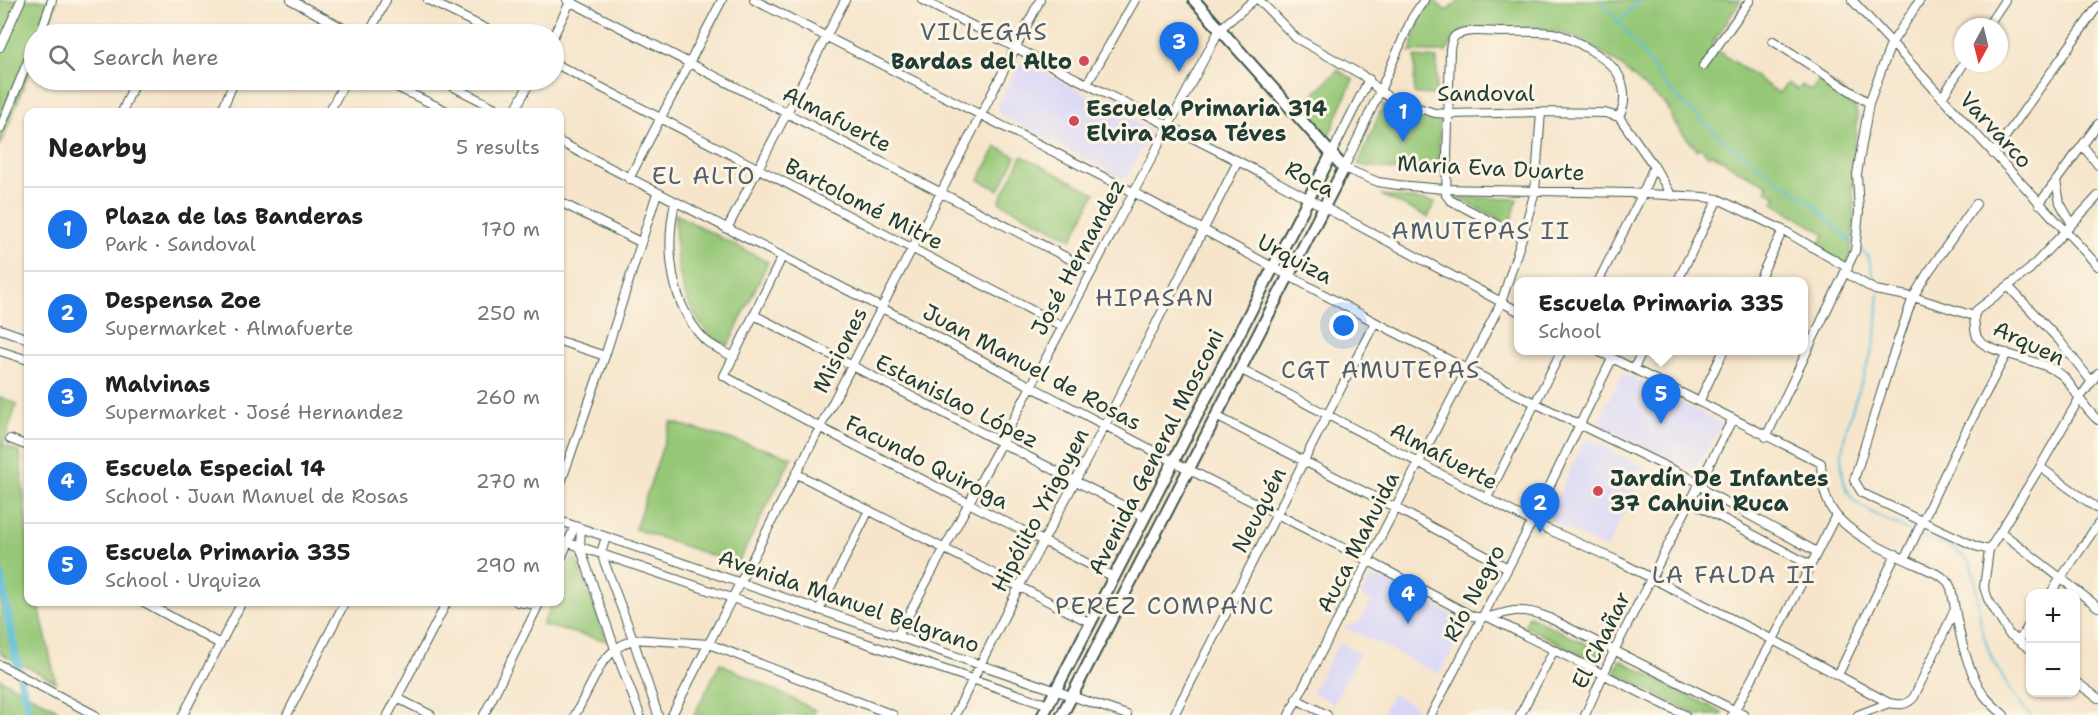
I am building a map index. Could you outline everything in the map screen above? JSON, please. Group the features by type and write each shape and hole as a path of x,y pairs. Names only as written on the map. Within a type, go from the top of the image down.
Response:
{"main road":[{"name":"Maria Eva Duarte","path":"1194,0 1344,168"},
{"name":"Avenida General Mosconi","path":"1043,715 1332,153"},
{"name":"Avenida General Mosconi","path":"1062,715 1344,168"}],"street":[{"path":"0,47 21,0"},
{"path":"44,24 52,0"},
{"path":"291,0 335,24"},
{"path":"374,24 386,0"},
{"path":"428,0 477,24"},
{"path":"559,24 569,0"},
{"name":"Almafuerte","path":"569,0 1091,270"},
{"path":"629,179 722,0"},
{"name":"Urquiza","path":"754,0 1132,192 1467,369 1700,483 1707,492 1817,552"},
{"path":"727,229 845,0"},
{"name":"Roca","path":"922,0 1238,162 1514,309"},
{"name":"Misiones","path":"672,715 1040,0"},
{"path":"1087,84 1135,0"},
{"name":"José Hernandez","path":"897,636 1220,29 1254,0"},
{"name":"Sandoval","path":"1259,0 1296,38 1369,80 1380,92 1404,104 1435,113 1448,114 1605,113 1619,117"},
{"path":"1703,66 1750,0"},
{"name":"Varvarco","path":"1852,0 2098,266"},
{"path":"1808,350 1855,251 1859,212 1857,174 1869,103 1891,44 1920,0"},
{"path":"1994,18 2005,0"},
{"path":"1993,154 2098,4 2093,0"},
{"name":"Avenida General Mosconi","path":"1344,168 1412,18 1422,1"},
{"path":"1522,238 1450,200 1444,189 1450,49 1456,35 1476,31 1554,33 1572,40 1608,63 1620,75 1626,94 1624,108 1619,117 1672,196"},
{"path":"1773,41 1869,103"},
{"name":"Bartolomé Mitre","path":"564,68 1062,326"},
{"path":"0,129 24,70"},
{"path":"1942,98 1958,72"},
{"name":"Avenida General Mosconi","path":"1332,153 1369,80"},
{"path":"124,108 132,90"},
{"path":"223,108 231,90"},
{"path":"331,108 341,90"},
{"path":"403,90 441,108"},
{"path":"460,90 495,108"},
{"path":"516,108 526,90"},
{"name":"Auca Mahuida","path":"1289,715 1501,303 1535,191 1541,112"},
{"path":"2039,204 2098,124"},
{"name":"Juan Manuel de Rosas","path":"564,144 1472,616 1484,618 1554,650 1684,715"},
{"path":"2083,146 2098,165"},
{"name":"Hipólito Yrigoyen","path":"955,715 1238,162"},
{"path":"1601,277 1654,166"},
{"name":"Maria Eva Duarte","path":"1344,168 1378,182 1444,189 1718,199 1783,230 1847,271"},
{"path":"2056,181 2060,203 2072,224"},
{"path":"564,474 605,356 657,193"},
{"path":"1974,316 1977,310 2030,269 2098,196"},
{"path":"1679,277 1718,199"},
{"path":"675,202 671,218 670,248 672,273 678,295 694,326 706,340 734,357 782,257"},
{"path":"564,204 640,242"},
{"path":"1976,204 1927,274 1914,297 1891,361 1854,480 1862,493 1922,522 1989,550"},
{"path":"1760,277 1783,230"},
{"name":"Arquen","path":"1847,271 1875,290 1914,297 1974,316 1979,341 1992,349 2039,363 2062,376 2087,411 2098,420"},
{"path":"2008,286 2059,340 2092,382"},
{"name":"Estanislao López","path":"754,315 1145,517"},
{"name":"Neuquén","path":"1174,715 1375,322"},
{"path":"0,329 24,338"},
{"path":"564,341 605,356"},
{"path":"0,351 24,359"},
{"path":"1905,558 1959,444 2007,353"},
{"path":"1486,498 1560,355"},
{"path":"1604,355 1634,368 1821,464 1824,492 1836,515 1848,527 1867,540 1941,576 1948,582 1963,646 1974,679 1986,697 2004,715"},
{"path":"1634,368 1641,355"},
{"path":"1699,402 1722,355"},
{"path":"1766,436 1806,355"},
{"name":"Facundo Quiroga","path":"734,357 724,376 820,428 1114,577"},
{"name":"Río Negro","path":"1431,715 1484,618 1612,359"},
{"name":"Almafuerte","path":"1240,369 1532,522 1773,640 1889,703"},
{"path":"2026,646 2009,634 1988,599 1984,587 1989,550 2079,399 2098,373"},
{"path":"1216,416 1508,568"},
{"name":"El Chañar","path":"1585,715 1614,651 1732,420"},
{"path":"10,439 24,444"},
{"path":"2040,467 2098,509"},
{"path":"797,474 1091,622"},
{"path":"1690,501 1810,566"},
{"path":"819,610 869,510"},
{"path":"1733,713 1836,515"},
{"name":"Avenida Manuel Belgrano","path":"564,522 1127,715"},
{"path":"2053,589 2098,524"},
{"path":"578,527 564,542 1049,705"},
{"path":"578,527 580,547 640,715"},
{"path":"2001,532 2098,607"},
{"path":"606,537 601,553 658,715"},
{"path":"1838,675 1896,554"},
{"path":"151,606 220,644"},
{"path":"183,715 240,606"},
{"path":"286,715 343,606"},
{"path":"388,715 445,606"},
{"path":"484,715 538,606"},
{"path":"1858,715 1889,703 1908,704 1914,697 1955,609"},
{"path":"1484,618 1517,610 1547,616 1733,713 1744,715"},
{"path":"2019,641 2026,630"},
{"path":"575,715 602,663 615,649 633,639 709,645 893,715"},
{"path":"1520,715 1554,650"},
{"path":"0,665 95,715"},
{"path":"2080,685 2098,698"},
{"path":"397,698 431,715"},
{"path":"1296,699 1327,715"}],"shaded area":[{"name":"Escuela Primaria 314 Elvira Rosa Téves","path":"1020,64 1030,64 1147,128 1150,133 1128,176 1121,178 999,114 997,107"},
{"path":"1622,376 1630,376 1722,424 1694,472 1601,425 1599,418"},
{"name":"Jardín De Infantes 37 Cahuin Ruca","path":"1589,439 1647,468 1606,549 1550,520 1549,513 1584,442"},
{"path":"1371,578 1382,578 1463,621 1465,627 1439,674 1345,627 1360,622 1371,602 1361,595"},
{"path":"1339,643 1360,653 1334,703 1312,692"},
{"path":"1392,694 1416,706 1412,715 1382,715"}],"green space":[{"path":"0,0 57,0 48,24 24,24 24,85 0,146"},
{"path":"1461,0 1741,0 1711,46 1779,93 1787,83 1798,90 1802,85 1811,91 1821,77 1845,93 1855,107 1857,118 1853,158 1853,225 1847,265 1818,247 1825,234 1773,203 1776,196 1766,191 1768,185 1711,153 1708,156 1700,147 1697,150 1673,121 1668,107 1616,62 1582,40 1560,32 1460,31 1446,52 1410,52 1424,10 1435,1 1446,11"},
{"path":"1415,57 1437,59 1436,95 1414,94"},
{"path":"1338,70 1353,79 1329,135 1302,106"},
{"path":"1383,105 1440,119 1438,166 1427,175 1358,165"},
{"path":"996,147 1016,156 999,190 979,180"},
{"path":"1022,156 1095,193 1072,239 999,202"},
{"path":"1381,195 1435,202 1428,217"},
{"path":"1454,197 1517,199 1511,224"},
{"path":"675,214 768,262 728,346 709,334 691,307 680,277"},
{"path":"0,397 17,404 3,445 20,452 24,500 24,606 39,606 56,682 0,653"},
{"path":"671,422 792,457 739,561 735,559 730,562 635,529"},
{"path":"574,554 607,641 542,625 551,606 564,606 564,577"},
{"path":"1529,616 1602,652 1596,662 1524,626"},
{"path":"1620,660 1723,713 1722,715 1698,715 1614,673"},
{"path":"720,663 815,710 812,715 694,715"},
{"path":"0,679 57,709 57,715 0,715"}],"waterway":[{"path":"1601,0 1668,89 1730,145 1814,205 1852,243"},
{"path":"1619,23 1639,0"},
{"path":"1859,248 1868,256 1876,285"},
{"path":"1879,294 1875,340 1844,442 1842,462 1844,481 1857,503 1911,532"},
{"path":"1919,536 1955,549 1970,562 1975,580 1981,627 1990,654 2010,690 2030,715"},
{"path":"0,573 19,674 30,715"}],"place":[{"name":"Bardas del Alto","path":"1084,61"},
{"name":"Malvinas","path":"1179,72"},
{"name":"Escuela Primaria 314 Elvira Rosa Téves","path":"1074,121"},
{"name":"Plaza de las Banderas","path":"1403,142"},
{"name":"Escuela Primaria 335","path":"1661,424"},
{"name":"Jardín De Infantes 37 Cahuin Ruca","path":"1598,491"},
{"name":"Despensa Zoe","path":"1540,533"},
{"name":"Escuela Especial 14","path":"1408,624"}],"district":[{"name":"VILLEGAS","path":"984,32"},
{"name":"EL ALTO","path":"704,176"},
{"name":"AMUTEPAS II","path":"1481,231"},
{"name":"HIPASAN","path":"1155,298"},
{"name":"CGT AMUTEPAS","path":"1381,370"},
{"name":"LA FALDA II","path":"1734,575"},
{"name":"PEREZ COMPANC","path":"1165,606"}]}
